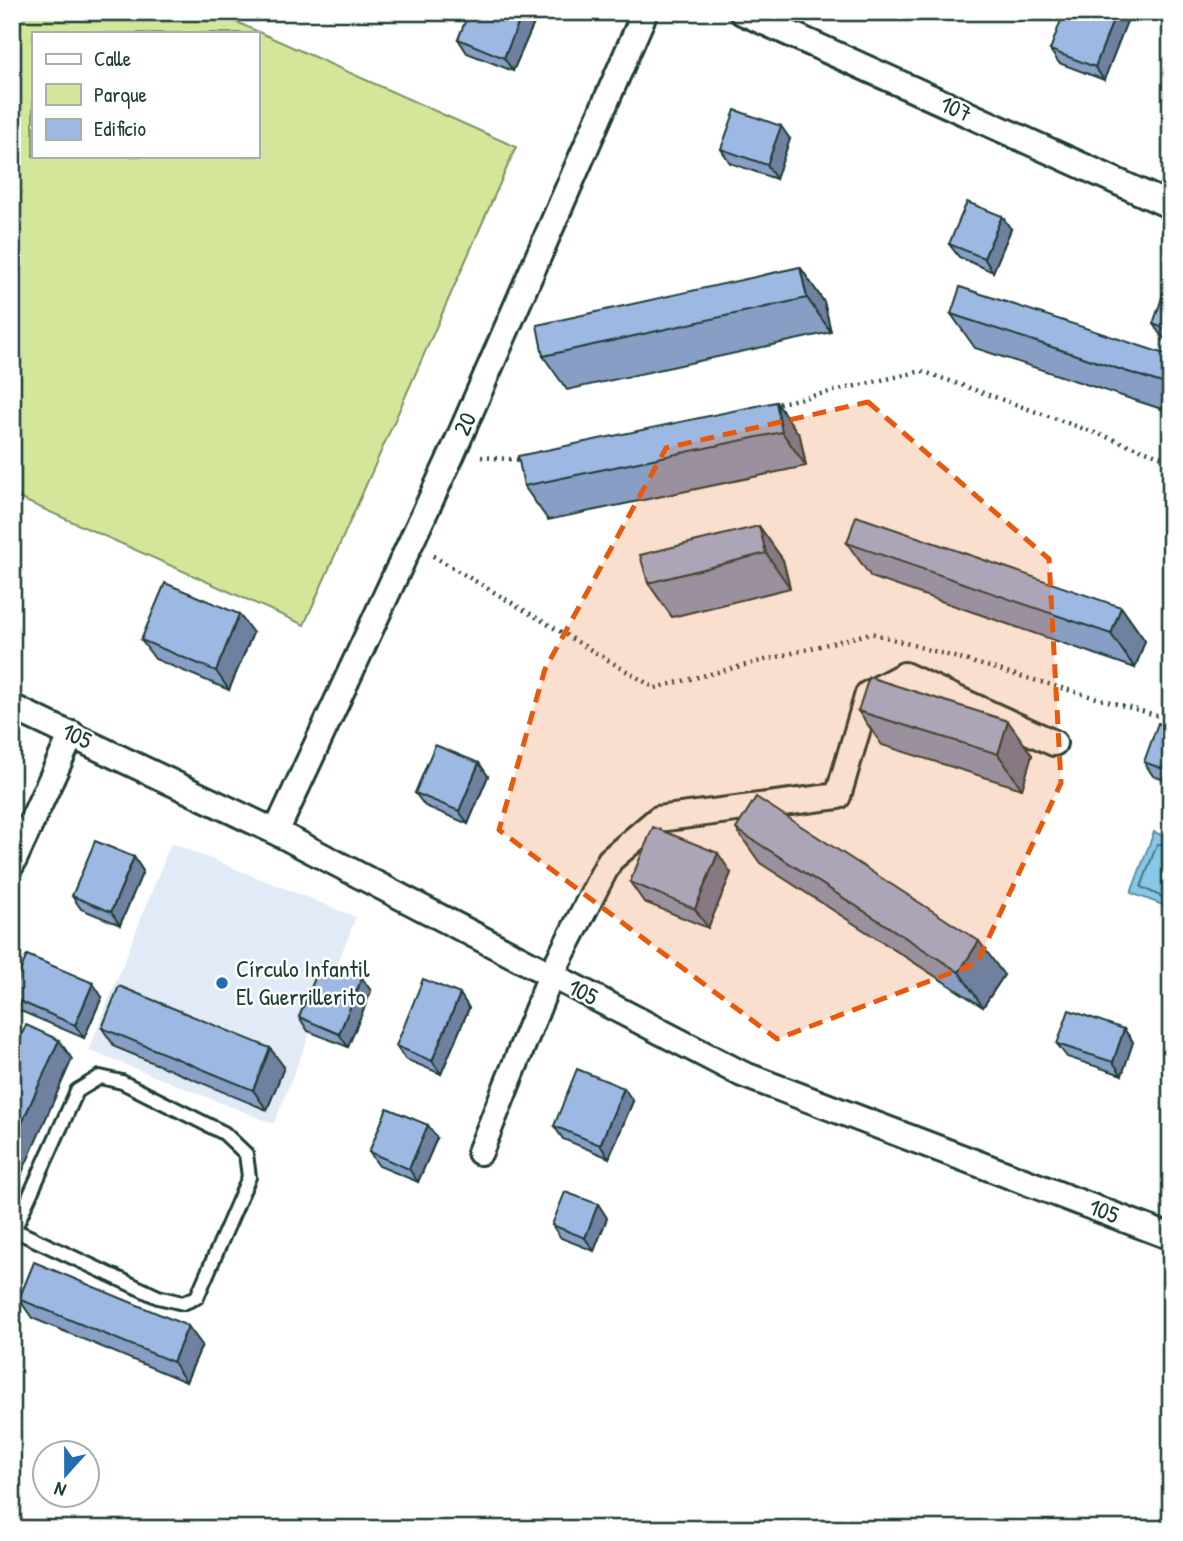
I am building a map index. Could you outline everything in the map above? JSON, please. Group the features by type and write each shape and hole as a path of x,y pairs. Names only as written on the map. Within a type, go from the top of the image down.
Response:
{"street":[{"name":"20","path":"276,832 452,454 645,12"},
{"name":"107","path":"742,12 1171,205"},
{"path":"480,1152 551,975 610,860 658,819 838,796 867,694 904,675 1054,743"},
{"name":"105","path":"12,706 276,832 742,1074 1171,1237"},
{"path":"12,864 72,734"}],"lane":[{"path":"100,1077 122,1082 224,1133 246,1154 249,1177 197,1297 183,1303 158,1297 13,1229 77,1091 100,1077"}],"path":[{"path":"760,408 922,371 1171,460"},
{"path":"452,454 530,460"},
{"path":"411,544 655,688 871,633 1160,716 1171,714"}],"highlighted area":[{"path":"868,402 1049,559 1061,783 977,963 777,1039 499,830 545,669 666,448"}],"shaded area":[{"name":"Círculo Infantil El Guerrillerito","path":"171,843 356,917 274,1124 89,1050"}],"green space":[{"path":"12,12 214,12 259,32 32,32 32,158 259,158 259,32 516,147 304,625 12,495"}],"water":[{"path":"1154,832 1171,839 1171,908 1131,893"}],"building":[{"path":"469,12 523,12 504,58 458,39"},
{"path":"1064,12 1116,12 1095,67 1050,50"},
{"path":"735,110 781,126 767,165 721,149"},
{"path":"967,202 1002,216 984,258 949,244"},
{"path":"800,267 807,298 543,356 537,325"},
{"path":"960,287 1171,356 1171,386 951,314"},
{"path":"1164,292 1171,294 1171,331 1153,324"},
{"path":"776,402 782,432 524,486 518,456"},
{"path":"856,516 1121,607 1111,634 847,543"},
{"path":"759,526 766,553 648,583 640,555"},
{"path":"165,583 239,614 216,671 141,640"},
{"path":"869,677 1008,721 998,754 858,711"},
{"path":"1158,723 1171,728 1171,772 1144,762"},
{"path":"435,745 479,763 459,811 415,793"},
{"path":"756,797 979,941 959,972 736,829"},
{"path":"653,827 718,853 695,909 630,882"},
{"path":"95,841 134,857 111,912 72,896"},
{"path":"27,955 93,983 75,1025 12,998 12,990"},
{"path":"322,961 362,978 339,1034 299,1017"},
{"path":"423,979 460,994 432,1061 396,1046"},
{"path":"119,986 270,1048 253,1090 102,1028"},
{"path":"1069,1010 1124,1029 1113,1062 1057,1044"},
{"path":"26,1025 59,1040 12,1145 12,1056"},
{"path":"577,1069 624,1088 600,1145 554,1126"},
{"path":"387,1108 428,1125 409,1169 369,1152"},
{"path":"565,1192 598,1204 585,1238 552,1225"},
{"path":"34,1262 188,1326 173,1362 19,1299"}],"place":[{"name":"Círculo Infantil El Guerrillerito","path":"222,983"}]}
